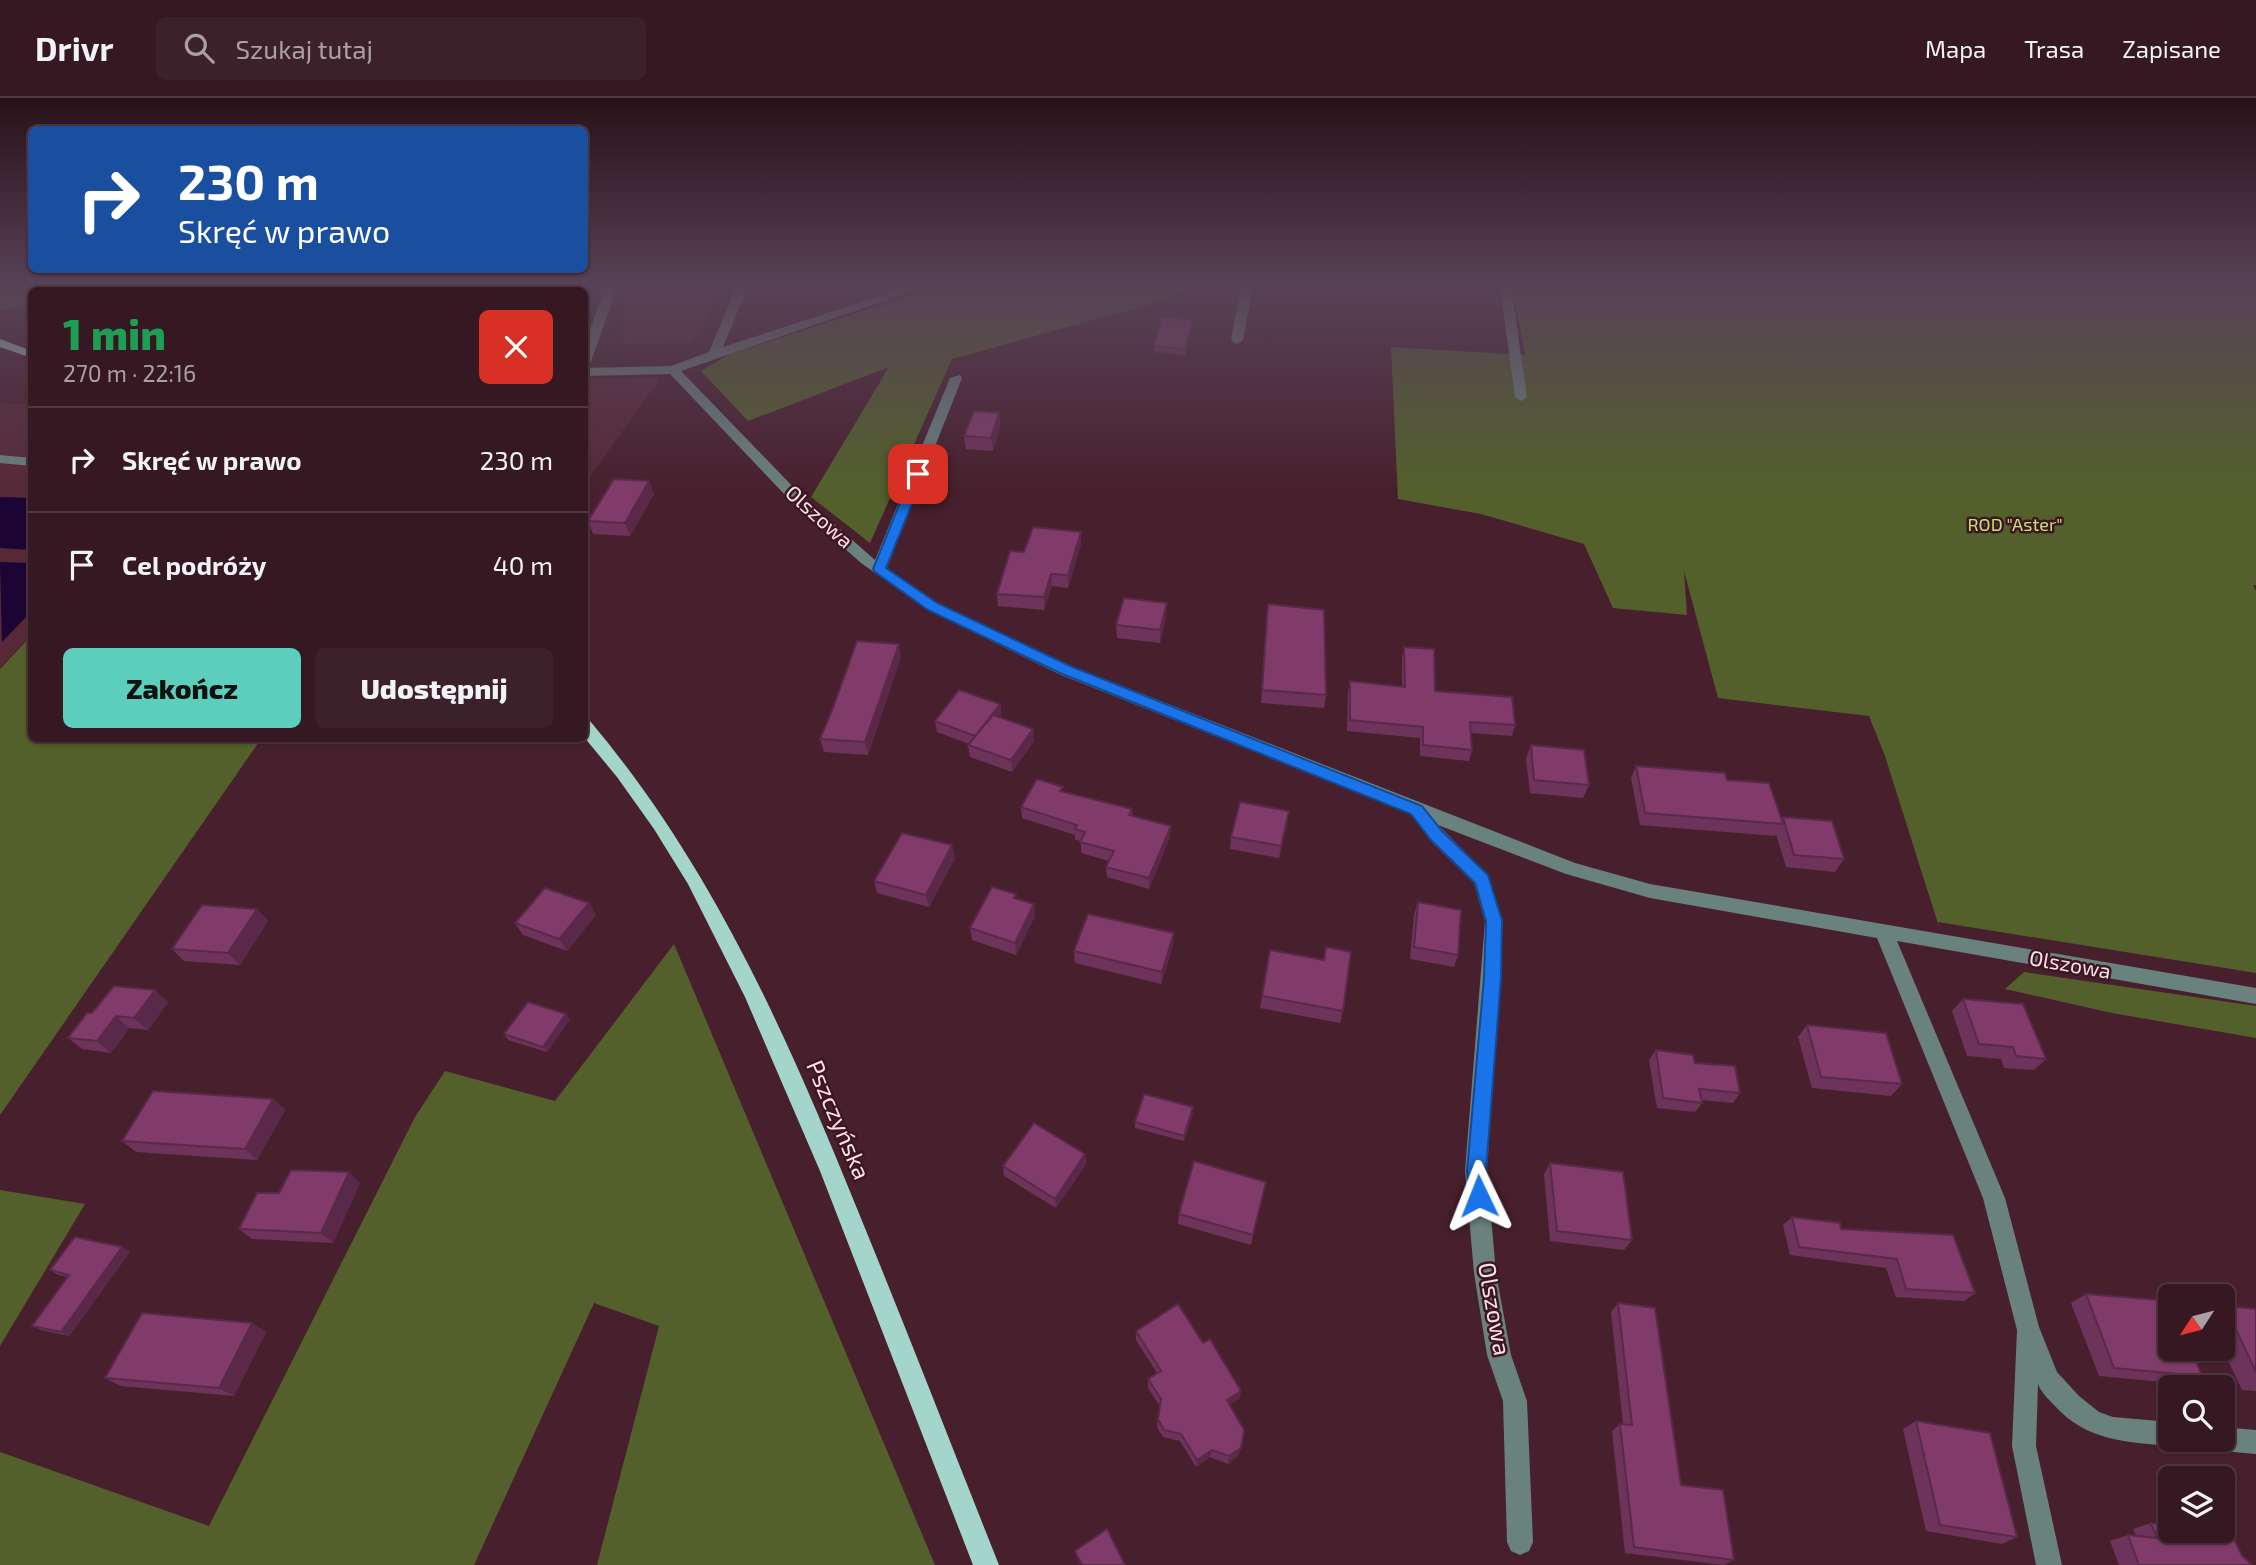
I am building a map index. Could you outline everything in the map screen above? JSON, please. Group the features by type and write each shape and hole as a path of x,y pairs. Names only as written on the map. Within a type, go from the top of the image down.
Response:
{"main road":[{"name":"Pszczyńska","path":"588,730 662,829 724,935 792,1075 986,1565"}],"street":[{"path":"588,372 673,370 713,354"},
{"path":"1515,354 1521,397"},
{"name":"Olszowa","path":"673,370 794,496 879,569 933,607 1065,670 1417,810 1572,869 1650,891 2256,996"},
{"path":"879,569 956,378"},
{"path":"0,459 28,462"},
{"name":"Olszowa","path":"1417,810 1436,835 1482,880 1494,921 1476,1171 1485,1273 1500,1355 1515,1401 1520,1542"},
{"path":"1884,933 1994,1198 2027,1327 2048,1380 2070,1405 2092,1422 2113,1429 2158,1433"},
{"path":"2027,1327 2024,1446 2049,1565"},
{"path":"2235,1440 2256,1442"}],"shaded area":[{"path":"588,379 660,379 588,479"},
{"path":"0,403 28,404 28,638 0,668"},
{"path":"0,497 28,498 28,550 0,548"},
{"path":"0,562 28,563 28,615 2,642"}],"green space":[{"path":"729,354 968,354 952,359 870,543 811,497 889,367 748,421 701,371"},
{"name":"ROD \"Aster\"","path":"1391,354 2256,354 2256,585 2253,585 2256,591 2256,973 1938,922 1940,930 1885,756 1869,716 1718,698 1684,571 1687,615 1613,608 1584,544 1481,514 1398,499"},
{"path":"28,639 28,742 259,742 0,1115 0,669"},
{"path":"674,944 935,1565 597,1565 659,1326 594,1303 474,1565 0,1565 0,1452 209,1526 415,1117 445,1071 555,1101"},
{"path":"2024,972 2256,1006 2256,1038 2112,1013 2005,989"},
{"path":"0,1190 85,1204 0,1346"}],"building":[{"path":"974,411 999,413 991,438 964,436"},
{"path":"614,479 649,481 625,523 588,521"},
{"path":"1033,527 1081,532 1068,575 1051,574 1044,597 997,594 1010,551 1024,552"},
{"path":"1124,598 1167,603 1160,630 1116,625"},
{"path":"1268,604 1324,610 1326,695 1262,690"},
{"path":"857,641 899,644 865,742 820,739 833,708"},
{"path":"1404,647 1434,649 1435,691 1512,697 1515,725 1470,722 1472,750 1423,745 1423,727 1350,720 1350,681 1405,687"},
{"path":"959,690 1000,704 975,736 935,721"},
{"path":"993,715 1033,729 1011,760 968,745"},
{"path":"1531,745 1584,750 1589,785 1534,780"},
{"path":"1636,766 1725,773 1727,780 1769,783 1783,824 1645,813"},
{"path":"1037,779 1063,787 1060,791 1132,809 1129,815 1171,826 1149,878 1106,867 1114,851 1080,842 1085,832 1075,829 1077,825 1021,807"},
{"path":"1240,802 1289,811 1281,846 1231,837"},
{"path":"1783,817 1832,821 1844,859 1794,855"},
{"path":"902,833 952,845 926,895 874,881"},
{"path":"992,887 1016,894 1014,898 1034,904 1015,943 970,928"},
{"path":"545,888 589,903 559,939 515,923"},
{"path":"1418,902 1461,910 1458,955 1414,947"},
{"path":"202,905 257,909 228,953 172,949"},
{"path":"1088,914 1174,933 1162,972 1074,951"},
{"path":"1326,947 1351,952 1343,1011 1262,996 1270,950 1324,960"},
{"path":"114,986 155,990 134,1018 116,1016 97,1041 68,1038 87,1013 92,1013"},
{"path":"1963,999 2023,1004 2046,1059 2016,1056 2013,1047 1979,1044"},
{"path":"528,1002 566,1014 543,1047 504,1034"},
{"path":"1807,1025 1886,1033 1902,1084 1821,1077"},
{"path":"1656,1050 1693,1055 1695,1063 1735,1066 1740,1093 1699,1089 1702,1103 1663,1098"},
{"path":"153,1091 273,1099 245,1149 122,1141"},
{"path":"1144,1094 1193,1107 1184,1136 1135,1122"},
{"path":"1034,1123 1085,1154 1055,1199 1003,1166"},
{"path":"1194,1161 1266,1182 1253,1235 1179,1214"},
{"path":"1550,1163 1623,1172 1632,1240 1557,1231"},
{"path":"291,1170 349,1172 321,1233 239,1229 257,1193 279,1193"},
{"path":"1792,1217 1840,1223 1841,1229 1953,1235 1975,1293 1906,1289 1897,1259 1799,1247"},
{"path":"75,1237 122,1247 61,1332 32,1326 69,1275 50,1270"},
{"path":"2086,1294 2158,1300 2158,1362 2196,1362 2202,1375 2191,1375 2114,1368"},
{"path":"1618,1303 1655,1308 1681,1485 1723,1490 1734,1560 1634,1547 1620,1424 1632,1425"},
{"path":"1178,1304 1203,1343 1210,1339 1241,1391 1227,1400 1244,1430 1241,1448 1229,1456 1212,1450 1197,1460 1181,1434 1164,1430 1158,1419 1161,1399 1148,1379 1161,1371 1136,1331"},
{"path":"2235,1307 2256,1309 2256,1372 2235,1327"},
{"path":"142,1313 252,1323 219,1388 105,1378"},
{"path":"1916,1421 1990,1433 2017,1537 1940,1525"},
{"path":"2151,1523 2158,1524 2158,1543 2235,1543 2235,1541 2242,1556 2252,1565 2139,1565 2128,1535 2157,1538"},
{"path":"1107,1529 1125,1565 1082,1565 1075,1551"}],"route":[{"path":"918,474 879,569 933,607 1065,670 1417,810 1436,835 1482,880 1494,921 1476,1171 1479,1196"}]}
